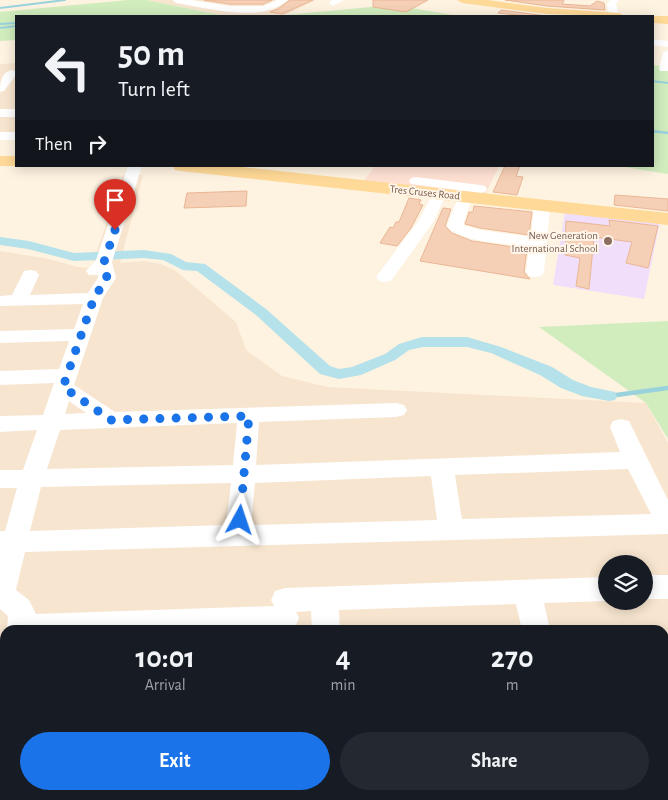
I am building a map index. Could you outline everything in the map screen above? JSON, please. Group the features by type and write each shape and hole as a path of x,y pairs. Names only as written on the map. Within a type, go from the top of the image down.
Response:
{"main road":[{"path":"462,0 605,15"},
{"path":"654,19 668,20"},
{"path":"0,161 15,161"},
{"name":"Tres Cruses Road","path":"197,167 229,169 439,194 472,193 542,206 668,219"}],"street":[{"path":"205,6 219,0"},
{"path":"230,9 252,0"},
{"path":"183,1 230,9 265,9 284,0"},
{"path":"614,15 611,4 615,0"},
{"path":"654,33 668,35"},
{"path":"654,42 668,44"},
{"path":"664,69 668,53"},
{"path":"0,89 9,73"},
{"path":"0,102 15,102"},
{"path":"0,113 15,113"},
{"path":"0,124 15,124"},
{"path":"0,136 15,136"},
{"path":"0,569 7,542 32,478 94,298 93,274 104,262 135,167"},
{"path":"416,181 472,193 455,226 456,228 468,233 537,243"},
{"path":"385,277 426,221 439,194"},
{"path":"535,272 542,206"},
{"path":"19,300 30,275"},
{"path":"0,301 94,298"},
{"path":"0,337 81,335"},
{"path":"0,378 65,381 111,420"},
{"path":"0,424 396,410"},
{"path":"238,535 249,416"},
{"path":"7,542 668,523 635,460 622,427"},
{"path":"0,479 244,474 635,460"},
{"path":"442,468 451,530"},
{"path":"7,542 0,597 16,604 21,610 22,625"},
{"path":"653,587 668,587"},
{"path":"238,625 324,598 598,589"},
{"path":"527,592 535,625"},
{"path":"324,598 326,625"}],"shaded area":[{"path":"146,0 316,0 285,15 222,15"},
{"path":"15,63 15,138 0,138 0,64"},
{"path":"374,167 499,167 485,195 363,182"},
{"path":"123,175 143,175 120,263 143,261 161,264 176,271 236,322 246,350 282,376 327,387 646,403 668,443 668,625 0,625 0,251 49,259 78,267 91,268"},
{"name":"New Generation International School","path":"565,212 660,222 644,299 553,285"}],"green space":[{"path":"146,0 221,15 15,15 15,40 0,41 0,12"},
{"path":"393,5 453,15 285,15"},
{"path":"654,65 668,67 668,174 625,167 654,167"},
{"path":"668,321 668,439 646,403 539,327"}],"building":[{"path":"204,0 272,0 263,4 230,4"},
{"path":"290,0 313,0 282,14 270,12 278,9"},
{"path":"373,0 428,0 406,12 373,7"},
{"path":"505,0 564,0 562,4 590,6 597,1 604,3 605,10 547,6"},
{"path":"501,10 539,15 517,15 498,13"},
{"path":"505,167 520,167 516,176 523,177 517,195 493,192"},
{"path":"247,191 246,206 184,208 187,193"},
{"path":"615,195 668,199 668,211 614,205"},
{"path":"409,198 421,200 419,204 423,205 411,228 397,246 380,243 390,227 393,228 396,222 399,222"},
{"path":"474,206 532,212 529,235 465,224 469,212 473,212"},
{"path":"443,208 451,209 445,226 452,233 472,241 527,249 524,272 530,279 420,261"},
{"path":"609,220 658,226 648,268 626,263 632,242 594,237 589,289 576,286 580,258 565,255 566,221 610,226"}],"waterway":[{"path":"0,8 65,0"},
{"path":"0,24 15,23"},
{"path":"0,28 15,26"},
{"path":"654,81 668,83"},
{"path":"654,131 668,133"},
{"path":"0,241 29,245 74,257 144,254 166,257 183,266 200,267 261,312 325,370 339,374 355,371 390,357 404,347 422,342 467,342 496,350 546,371 567,384 588,392 609,396"},
{"path":"609,396 668,388"}],"place":[{"name":"New Generation International School","path":"608,241"}],"route":[{"path":"115,230 104,262 107,278 94,298 63,387 111,420 249,416 240,520"}]}
